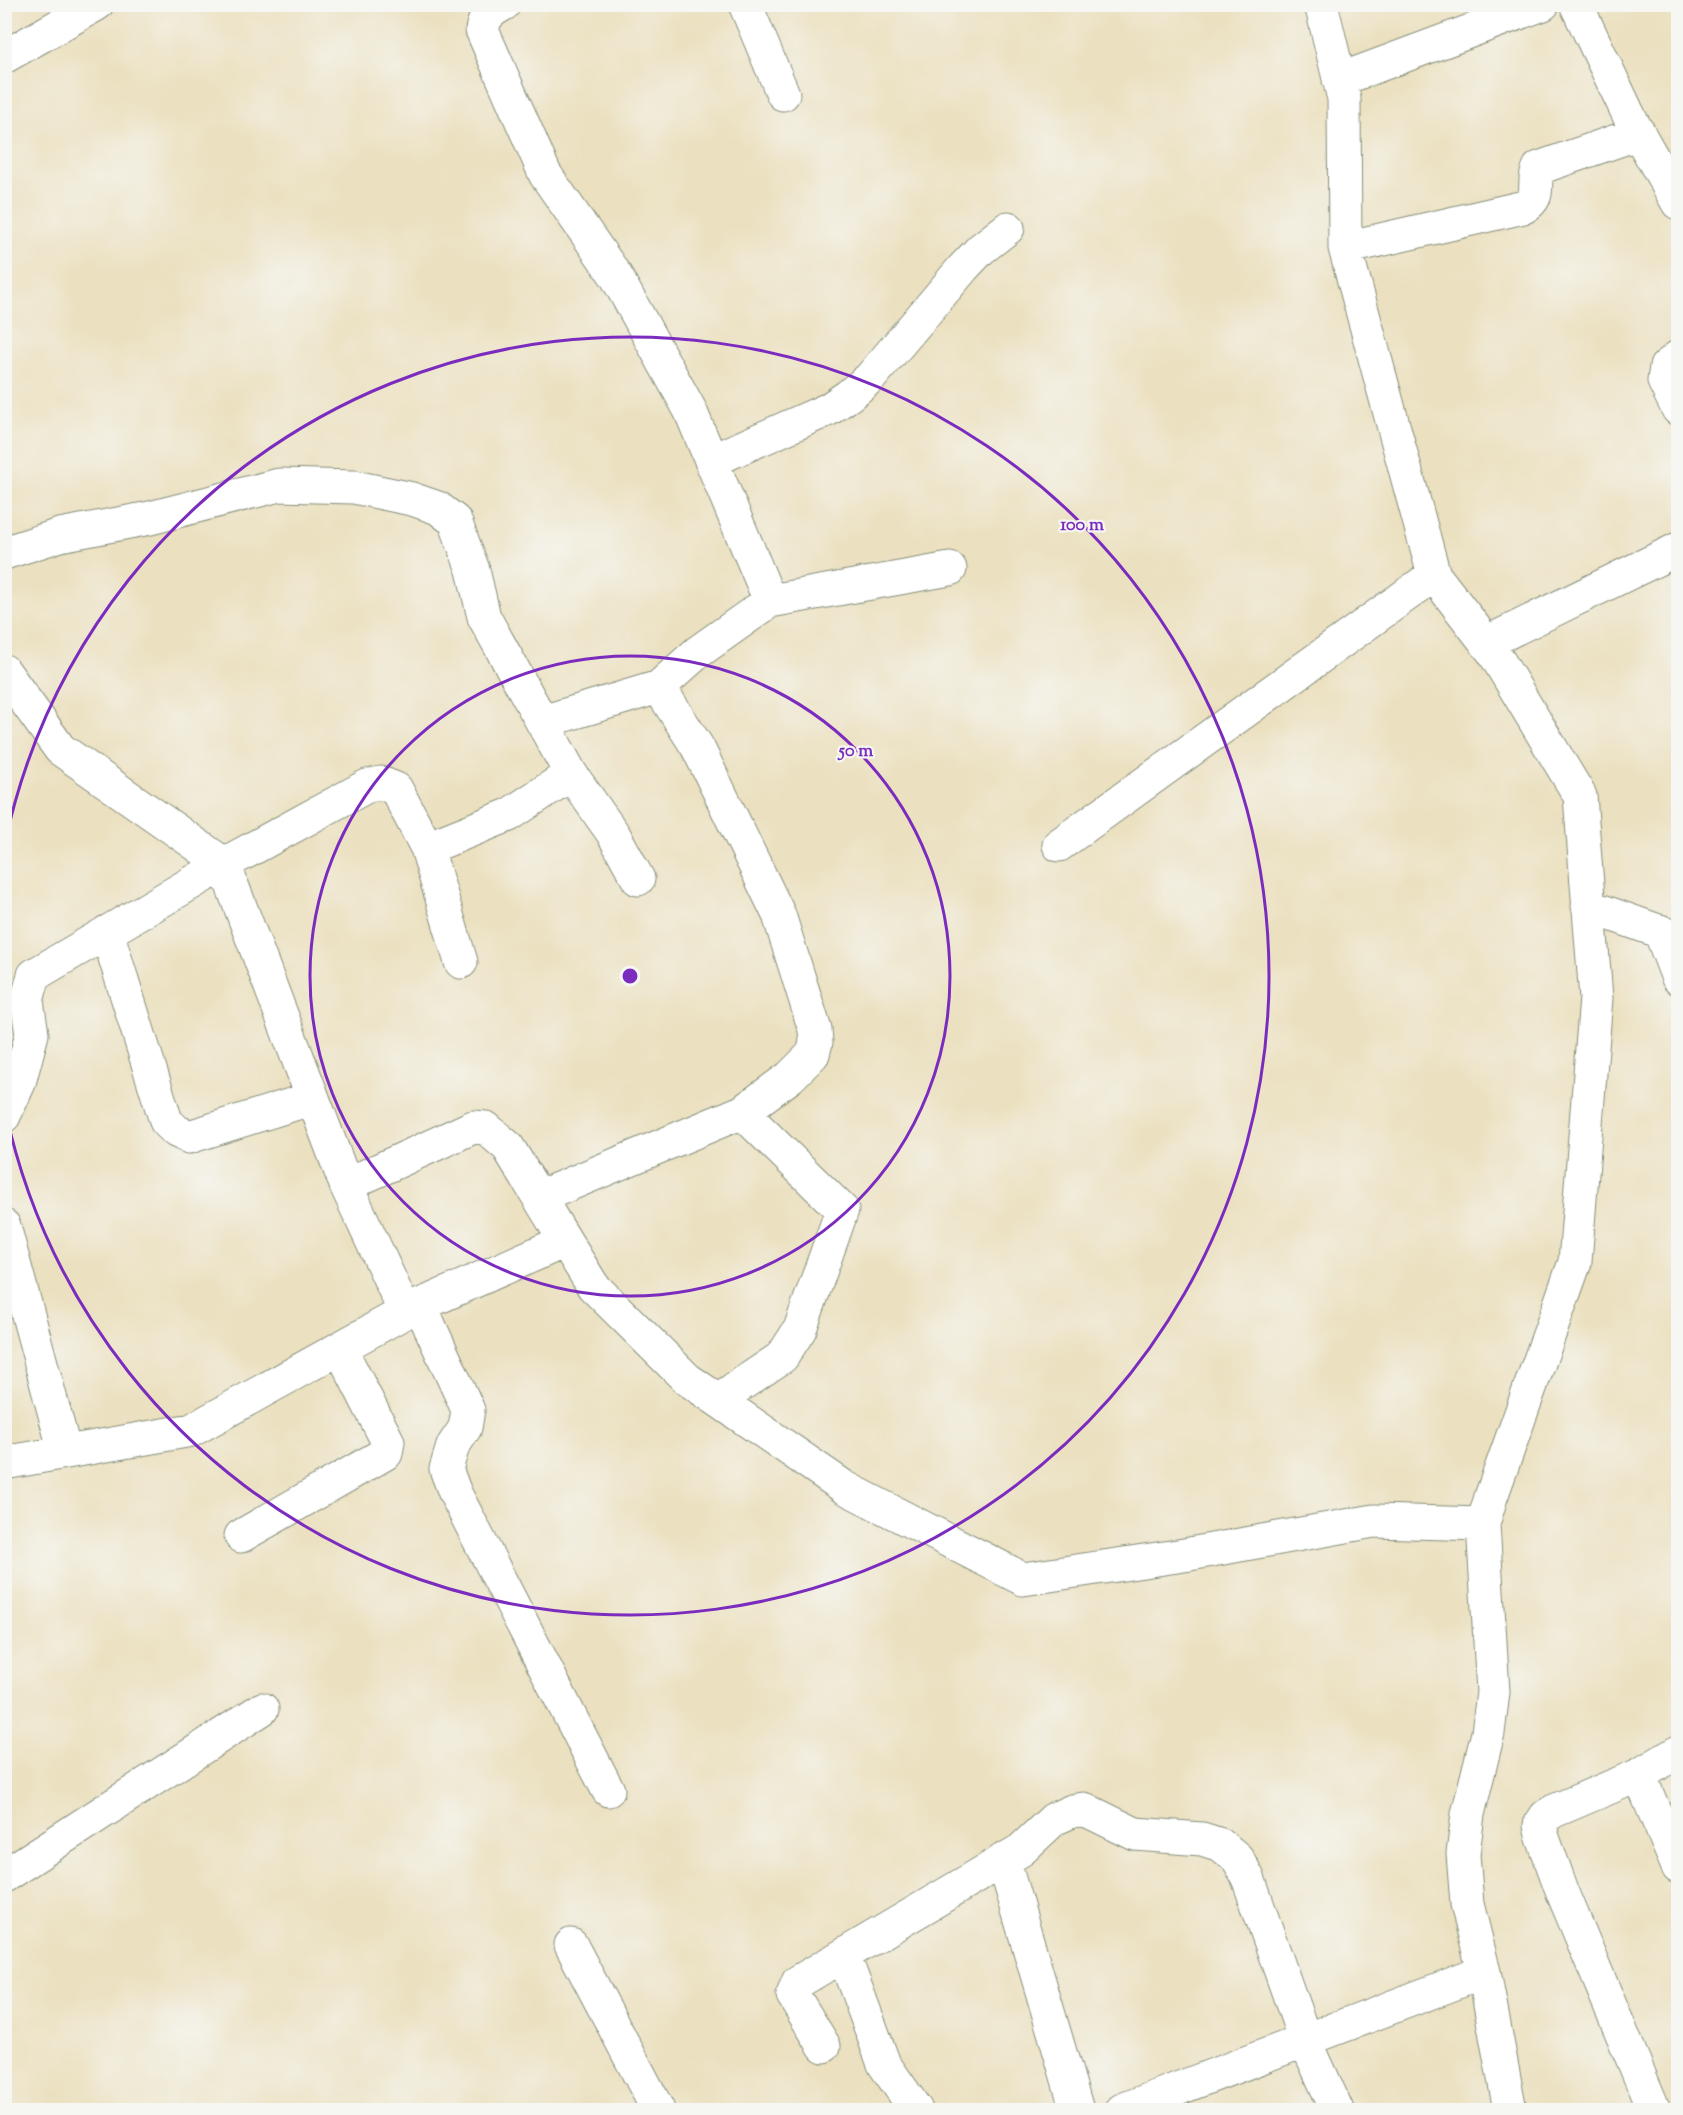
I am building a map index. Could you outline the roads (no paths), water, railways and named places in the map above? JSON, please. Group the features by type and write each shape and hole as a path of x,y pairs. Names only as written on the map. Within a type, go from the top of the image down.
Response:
{"street":[{"path":"4,57 97,4"},
{"path":"504,4 490,11 484,19 482,30 536,156 557,192 616,276 690,410 770,601"},
{"path":"745,4 783,94"},
{"path":"1322,4 1344,99 1345,248 1434,575 1494,653 1580,796 1596,999 1575,1262 1491,1497 1484,1524 1493,1692 1488,1733 1467,1814 1463,1854 1467,1904 1484,1972 1510,2110"},
{"path":"1339,80 1543,4"},
{"path":"1576,4 1639,133 1678,203"},
{"path":"1345,248 1524,207 1532,202 1536,193 1535,177 1539,168 1639,133"},
{"path":"711,461 830,409 848,396 870,378 981,249 1008,228"},
{"path":"1678,357 1666,367 1664,381 1678,409"},
{"path":"4,554 60,535 150,518 279,485 354,487 438,508 455,520 473,570 484,617 571,774 614,835 638,879"},
{"path":"1486,643 1678,549"},
{"path":"542,722 659,687 698,652 770,601 950,569"},
{"path":"1059,845 1434,575"},
{"path":"4,671 60,749 224,864 346,1185 468,1410 465,1428 453,1446 446,1469 455,1493 608,1790"},
{"path":"539,1197 742,1112 790,1077 813,1054 816,1042 815,1030 779,915 698,748 659,687"},
{"path":"427,848 509,815 571,774"},
{"path":"4,1116 19,1083 32,1034 27,1001 34,975 224,864 367,786 381,783 396,789 427,848 460,962"},
{"path":"1588,906 1669,934 1678,978"},
{"path":"107,932 166,1121 176,1131 189,1137 313,1098"},
{"path":"718,1400 782,1357 800,1329 842,1210 742,1112"},
{"path":"346,1185 473,1127 486,1128 507,1147 593,1286 687,1379 844,1487 1023,1579 1184,1555 1374,1521 1484,1524"},
{"path":"4,1226 65,1452"},
{"path":"4,1463 192,1430 412,1309 565,1241"},
{"path":"242,1536 386,1453 388,1442 340,1348"},
{"path":"4,1876 262,1709"},
{"path":"1654,2110 1563,1893 1540,1825 1546,1816 1554,1811 1639,1775 1678,1752"},
{"path":"1639,1775 1678,1867"},
{"path":"824,2046 793,1995 798,1982 1021,1850 1054,1820 1072,1811 1084,1809 1135,1834 1202,1839 1221,1845 1237,1858 1248,1878 1305,2040 1337,2110"},
{"path":"1003,1859 1077,2110"},
{"path":"571,1945 658,2110"},
{"path":"844,1956 884,2064 916,2110"},
{"path":"1122,2110 1484,1972"}]}
